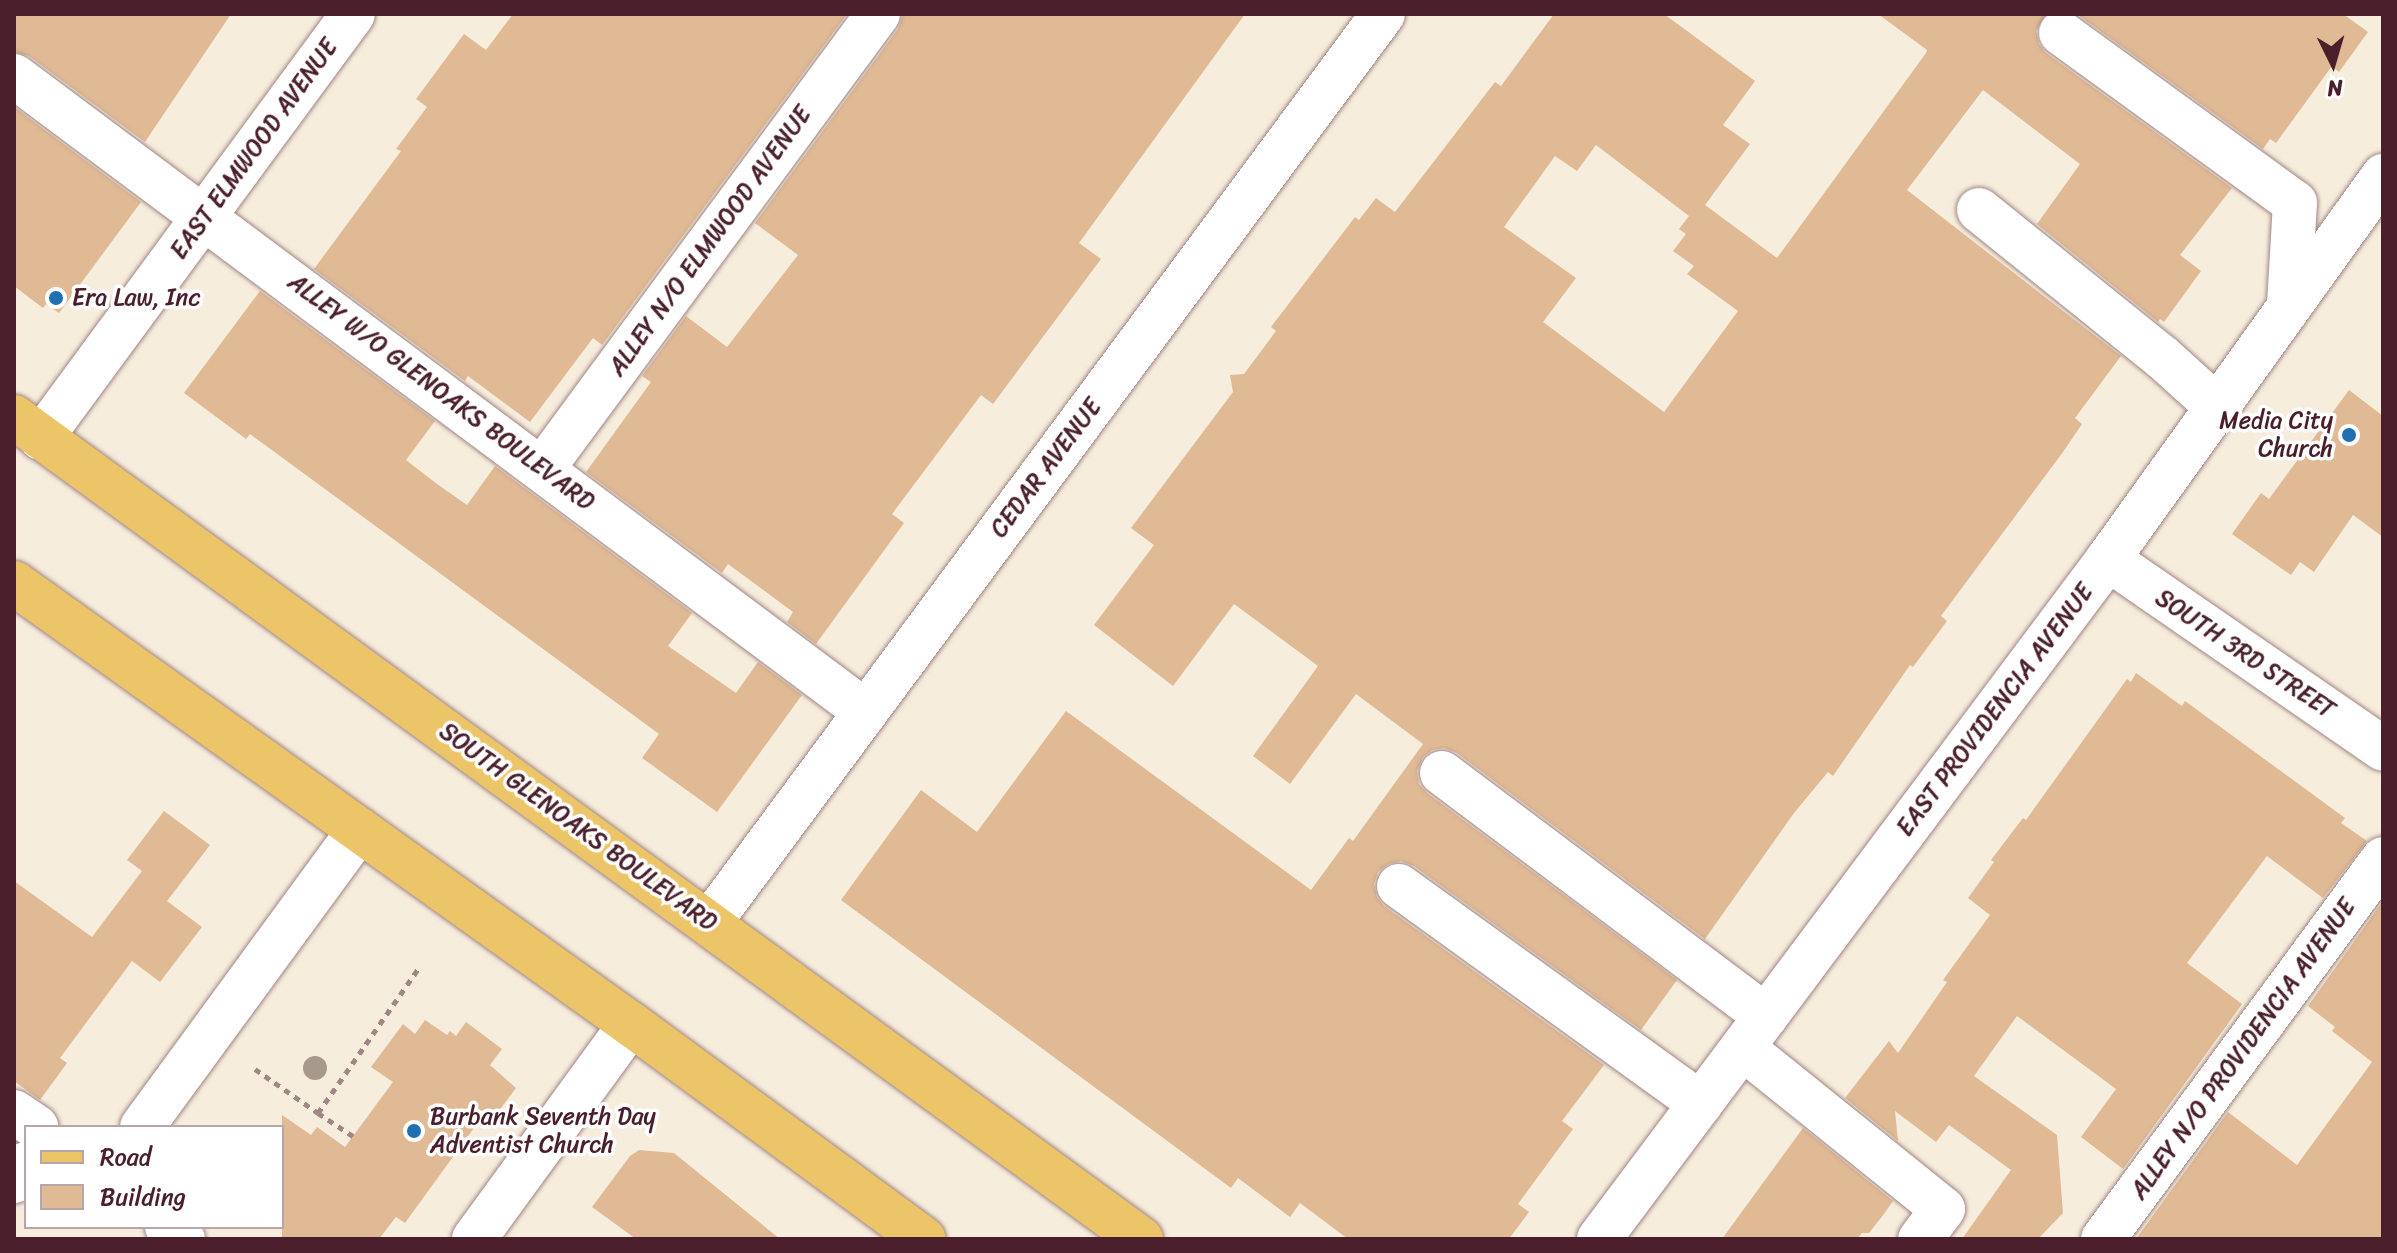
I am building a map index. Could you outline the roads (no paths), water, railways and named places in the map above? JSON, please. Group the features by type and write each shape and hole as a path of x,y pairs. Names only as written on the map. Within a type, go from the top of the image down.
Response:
{"main road":[{"name":"SOUTH GLENOAKS BOULEVARD","path":"28,428 1141,1239"},
{"path":"14,583 631,1024 924,1239"}],"street":[{"name":"EAST ELMWOOD AVENUE","path":"28,428 205,215 353,14"},
{"name":"ALLEY N/O ELMWOOD AVENUE","path":"543,468 878,14"},
{"name":"CEDAR AVENUE","path":"710,922 1383,14"},
{"path":"2061,33 2295,203 2289,305"},
{"name":"ALLEY W/O GLENOAKS BOULEVARD","path":"14,76 205,215 866,712"},
{"name":"EAST PROVIDENCIA AVENUE","path":"1599,1239 2108,559 2383,176"},
{"path":"1979,210 2162,357 2216,406"},
{"name":"SOUTH 3RD STREET","path":"2108,559 2383,749"},
{"path":"1442,773 1755,1033 1943,1209 1920,1239"},
{"path":"143,1125 359,830"},
{"name":"ALLEY N/O PROVIDENCIA AVENUE","path":"2103,1239 2383,859"},
{"path":"1399,886 1701,1104"},
{"path":"474,1239 631,1024"},
{"path":"14,1112 33,1125"}],"place":[{"name":"Era Law, Inc","path":"56,298"},
{"name":"Media City Church","path":"2349,435"},
{"name":"Burbank Seventh Day Adventist Church","path":"414,1131"}]}
